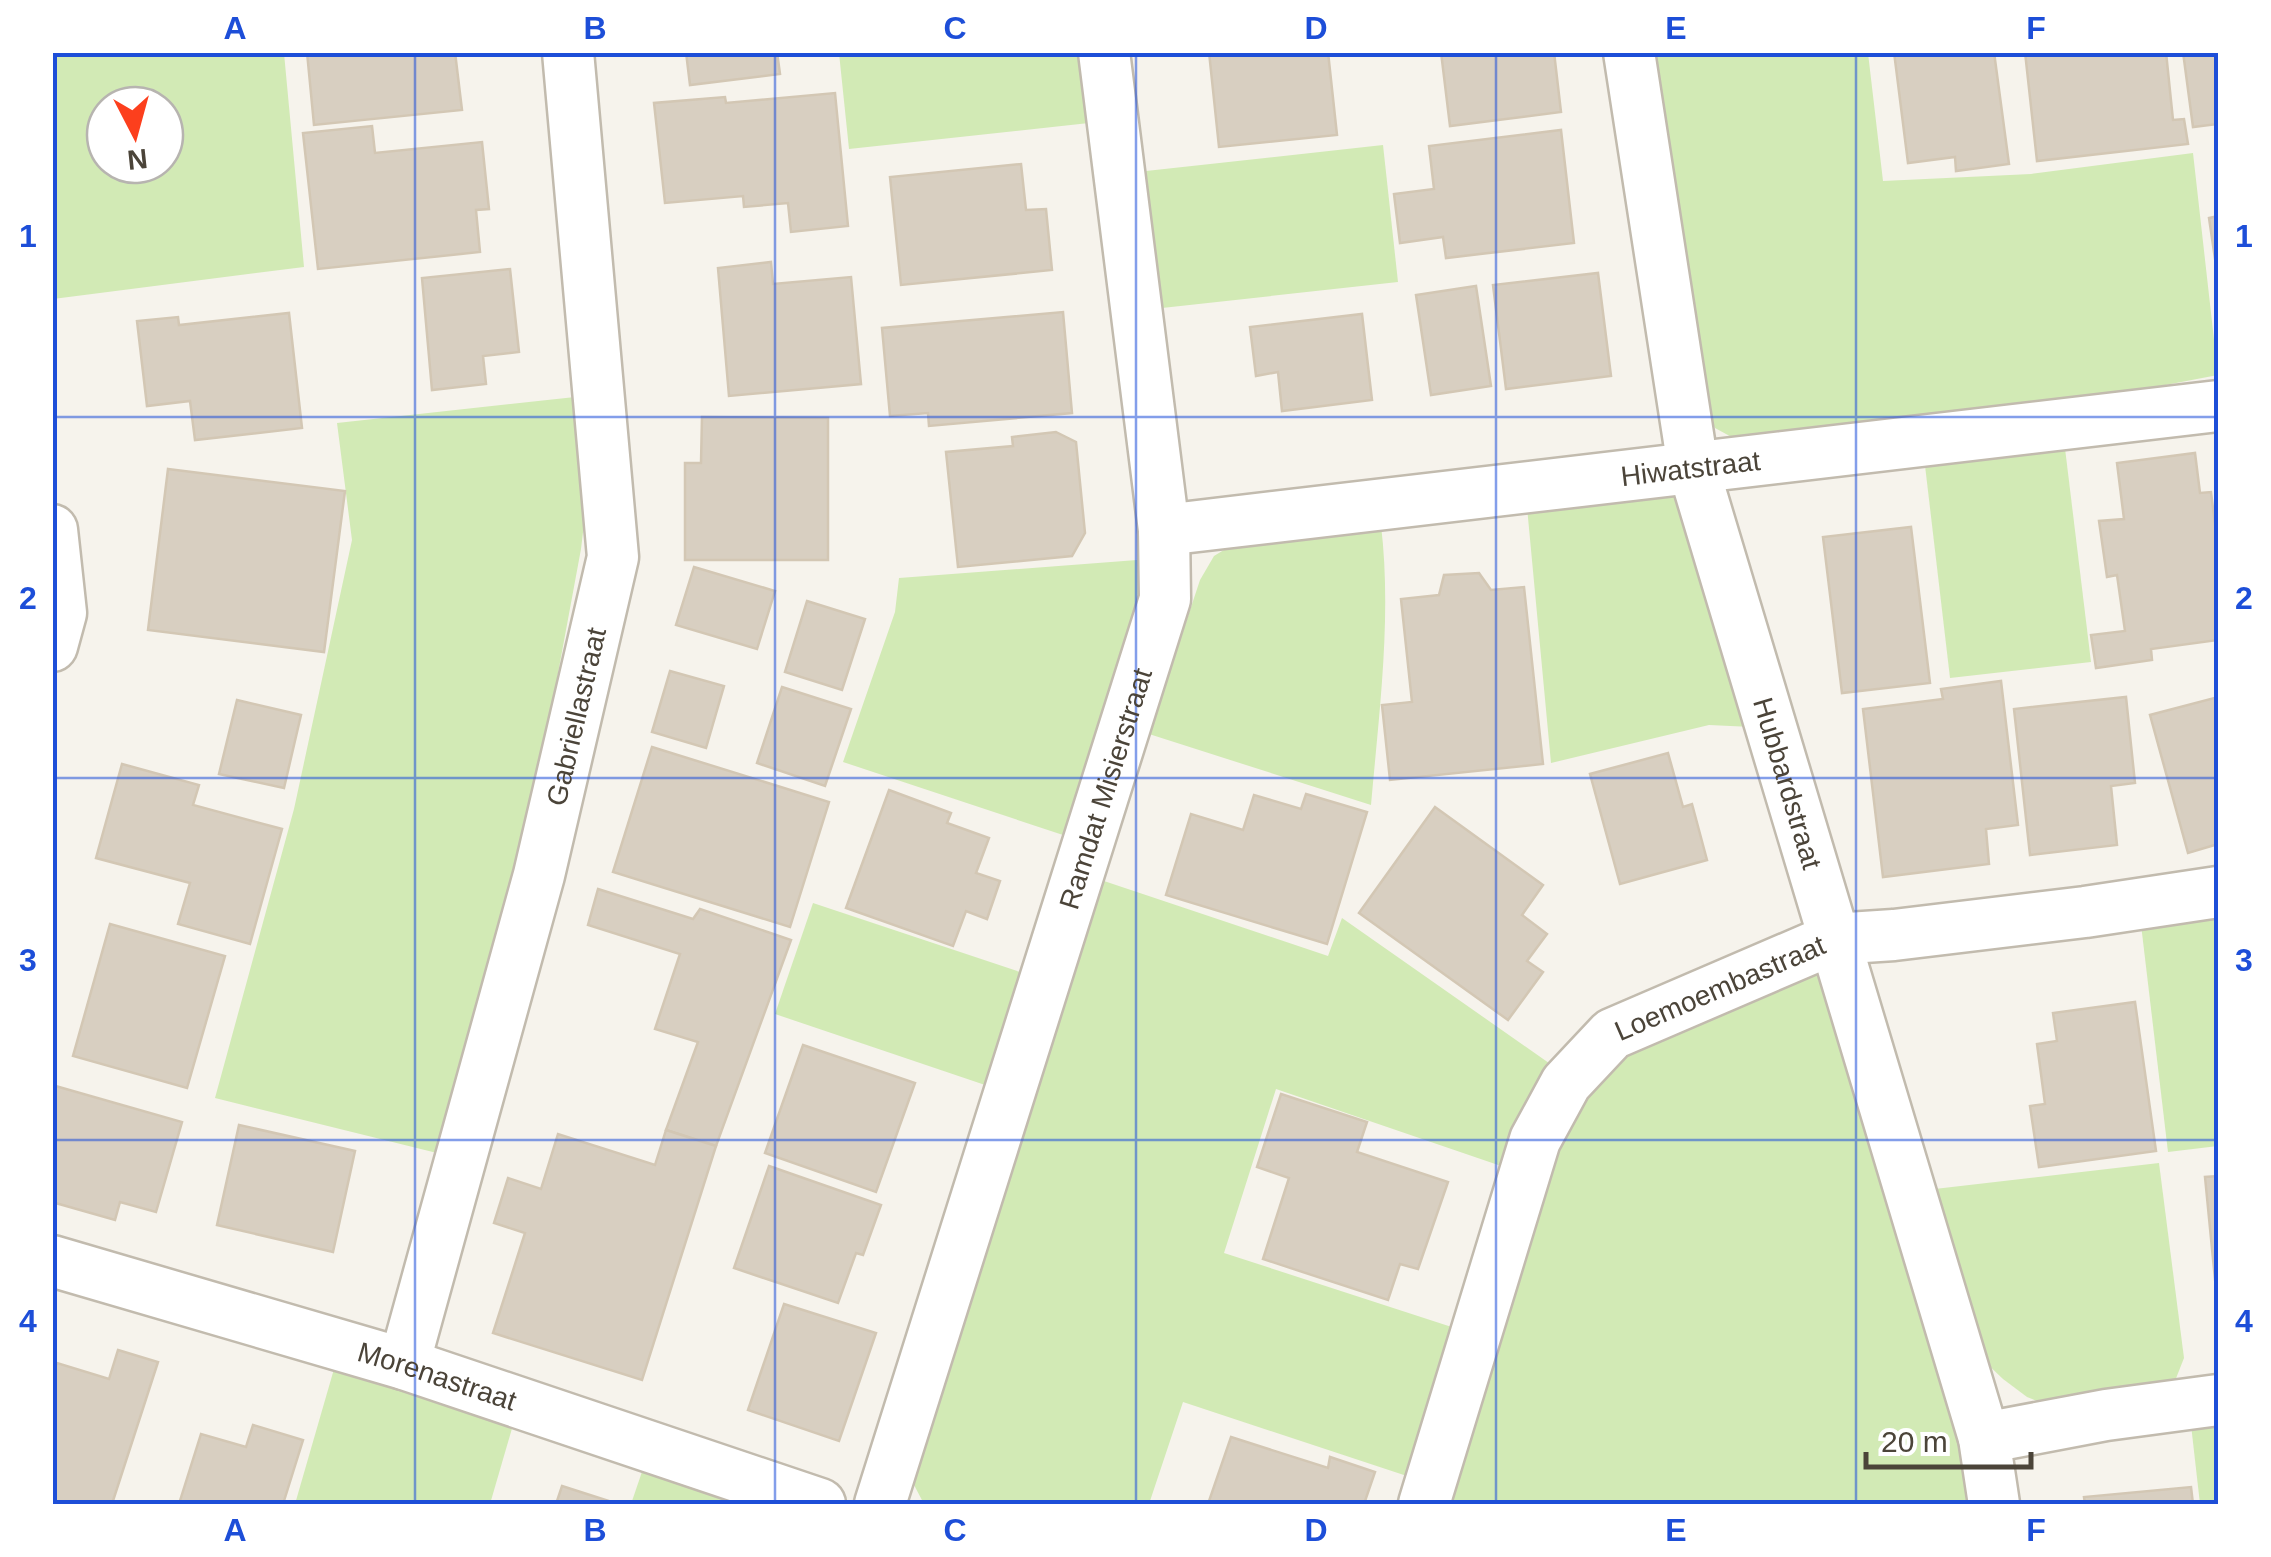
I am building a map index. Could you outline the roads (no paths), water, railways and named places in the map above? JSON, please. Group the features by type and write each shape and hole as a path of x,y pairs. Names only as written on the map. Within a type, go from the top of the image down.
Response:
{"street":[{"name":"Gabriellastraat","path":"404,1364 539,876 613,557 568,52"},
{"name":"Ramdat Misierstraat","path":"880,1504 1165,599 1164,530 1104,52"},
{"name":"Hubbardstraat","path":"1629,52 1693,466 1984,1438 1994,1504"},
{"name":"Hiwatstraat","path":"1164,530 2218,406"},
{"path":"52,530 61,613 52,646"},
{"name":"Loemoembastraat","path":"1424,1504 1535,1140 1566,1083 1612,1034 1832,939 2066,915 2218,892"},
{"name":"Morenastraat","path":"52,1261 404,1364 820,1504"},
{"path":"1984,1438 2218,1400"}]}
